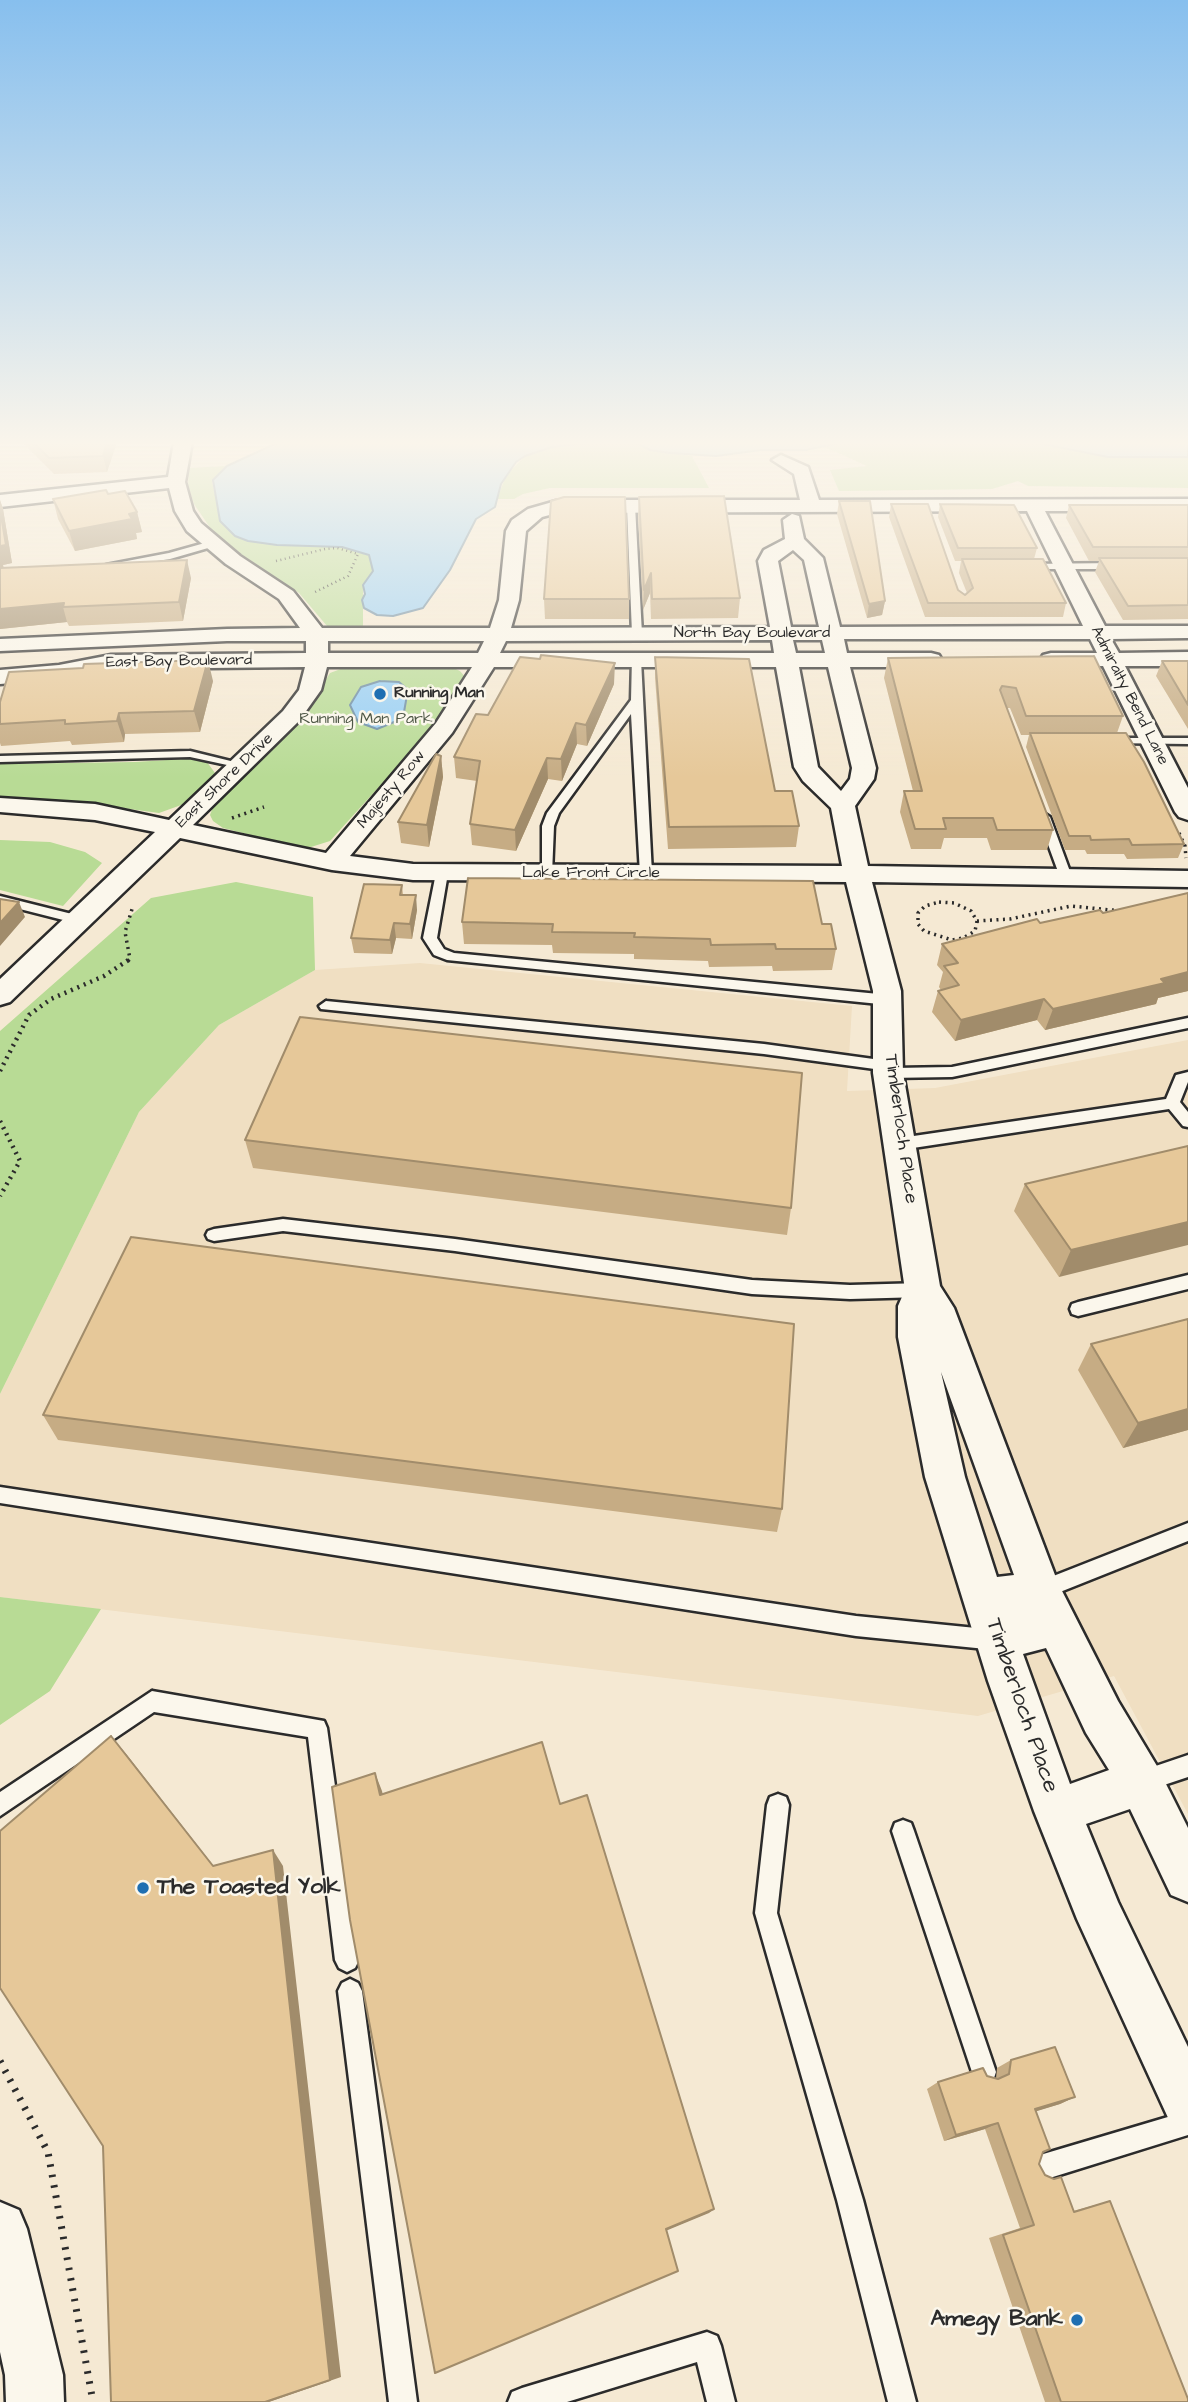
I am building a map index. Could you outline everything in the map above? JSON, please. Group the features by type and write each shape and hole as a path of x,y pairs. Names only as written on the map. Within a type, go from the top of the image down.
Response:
{"street":[{"path":"227,554 286,595 317,636"},
{"name":"Majesty Row","path":"332,862 458,710 497,634 509,600 515,554"},
{"path":"774,554 768,558 806,766 812,776 844,806 864,772 813,558 809,554"},
{"name":"Admiralty Bend Lane","path":"1058,554 1152,741 1182,820"},
{"name":"North Bay Boulevard","path":"317,636 1188,632"},
{"name":"East Bay Boulevard","path":"0,645 138,637 317,636"},
{"name":"East Shore Drive","path":"0,995 242,765 305,700 317,661 317,636"},
{"path":"1028,660 1188,659"},
{"name":"North Bay Boulevard","path":"317,661 946,660"},
{"name":"East Bay Boulevard","path":"0,677 59,672 120,662 317,661"},
{"name":"Lake Front Circle","path":"0,805 95,812 332,862 442,873 1066,877 1185,871"},
{"name":"Timberloch Place","path":"844,806 856,874 889,1000 888,1069 923,1290 936,1308 1048,1608 1102,1717 1141,1782 1188,1878"},
{"name":"Timberloch Place","path":"923,1290 916,1306 916,1337 932,1420 945,1477 984,1599 1057,1811 1101,1919 1188,2104"},
{"path":"984,1599 1048,1608"},
{"path":"998,1640 1048,1608"},
{"path":"1057,1811 1141,1782"},
{"path":"0,2228 34,2375 35,2402"}],"lane":[{"path":"94,566 174,554"},
{"path":"633,554 637,634"},
{"path":"1012,567 1136,566"},
{"path":"636,660 646,874"},
{"path":"546,874 548,826 553,813 636,700"},
{"path":"1094,741 1188,741"},
{"path":"0,759 190,754 242,765"},
{"path":"1038,803 1066,877"},
{"path":"442,873 430,938 435,948 452,957 889,1000"},
{"path":"0,900 79,920"},
{"path":"326,1006 764,1049 888,1069 952,1072 1188,1023"},
{"path":"1172,1103 1181,1079 1188,1077"},
{"path":"900,1144 1172,1103"},
{"path":"1172,1103 1188,1122"},
{"path":"214,1235 283,1225 455,1245 752,1287 850,1292 923,1290"},
{"path":"1078,1309 1188,1282"},
{"path":"0,1495 856,1626 998,1640"},
{"path":"1048,1608 1188,1532"},
{"path":"0,1805 152,1701 317,1728 346,1960"},
{"path":"1141,1782 1188,1766"},
{"path":"778,1805 766,1913 850,2200 902,2402"},
{"path":"902,1831 984,2072"},
{"path":"350,1991 403,2402"},
{"path":"1040,2168 1188,2123"},
{"path":"522,2402 707,2346 722,2402"}],"path":[{"path":"268,564 306,554"},
{"path":"312,594 345,578 353,569 358,554"},
{"path":"241,807 243,813"},
{"path":"226,821 264,807"},
{"path":"232,812 243,813"},
{"path":"1182,820 1185,871"},
{"path":"946,902 968,909 977,921 975,931 968,937 946,939 925,931 918,924 917,916 928,904 946,902"},
{"path":"977,921 1010,919 1070,906 1129,911"},
{"path":"0,1121 20,1161 0,1196"},
{"path":"0,2061 48,2152 93,2402"}],"shaded area":[{"path":"420,963 852,1006 847,1091 935,1088 1188,1040 1188,1814 1114,1676 978,1716 0,1597 0,1394 139,1112 219,1025 315,970"}],"green space":[{"path":"241,554 370,556 373,571 363,585 363,631 334,630 327,626 299,593"},
{"name":"Running Man Park","path":"447,665 460,671 466,678 436,724 330,841 311,847 298,847 223,828 213,821 210,815 213,807 300,721 330,673 346,667"},
{"path":"198,758 207,762 215,773 184,804 159,813 100,805 0,799 0,764"},
{"path":"0,840 50,842 85,852 102,863 63,906 0,890"},
{"path":"236,882 313,897 315,970 219,1025 139,1112 0,1394 0,1031 151,898"},
{"path":"0,1597 101,1609 50,1691 0,1725"}],"water":[{"path":"366,554 458,554 423,608 393,616 377,615 364,608 363,585 373,571 369,555"},
{"path":"380,681 399,682 406,688 407,695 404,712 399,720 377,729 358,722 350,705 361,687"}],"building":[{"path":"547,554 627,554 629,599 544,599"},
{"path":"642,554 733,554 740,598 652,599 651,573 644,590"},
{"path":"854,554 878,554 885,601 869,604"},
{"path":"910,554 945,554 958,590 965,595 973,588 962,559 1043,559 1066,603 928,603"},
{"path":"1099,558 1188,558 1188,605 1128,606"},
{"path":"187,560 179,602 63,607 64,603 0,609 0,568"},
{"path":"541,655 615,663 586,725 576,723 561,759 547,758 515,830 470,824 480,761 454,757 476,714 488,715 520,657 540,659"},
{"path":"1094,656 1123,716 1026,716 1016,688 1002,686 1000,690 1053,830 997,830 993,818 943,818 946,829 915,829 904,791 922,791 888,658"},
{"path":"655,657 749,659 775,791 792,791 799,826 669,827"},
{"path":"208,660 194,711 119,713 117,721 65,724 65,720 0,724 0,702 9,672 83,668 84,664"},
{"path":"1162,661 1188,661 1188,705"},
{"path":"1030,733 1126,733 1144,762 1184,844 1132,845 1129,839 1091,840 1090,836 1069,836"},
{"path":"436,754 441,756 427,825 398,822"},
{"path":"468,878 813,881 822,924 831,924 836,949 776,949 775,944 711,945 710,939 634,937 635,933 552,932 553,924 462,922"},
{"path":"364,884 402,885 400,895 416,895 410,924 394,923 390,940 351,938"},
{"path":"1188,893 1188,972 1161,979 1165,983 1053,1009 1044,999 961,1020 938,991 959,985 944,966 958,963 942,944 1037,919 1040,923 1100,910 1103,913"},
{"path":"0,899 19,902 0,923"},
{"path":"300,1017 802,1073 791,1208 245,1140"},
{"path":"1188,1146 1188,1222 1071,1250 1025,1184"},
{"path":"131,1237 794,1324 782,1509 43,1415"},
{"path":"1188,1319 1188,1409 1138,1423 1091,1344"},
{"path":"111,1736 213,1866 273,1850 330,2380 265,2402 111,2402 103,2146 0,1988 0,1831"},
{"path":"542,1742 560,1804 587,1795 714,2209 666,2229 678,2271 435,2373 350,1920 332,1787 375,1773 380,1795"},
{"path":"1055,2047 1075,2097 1035,2109 1050,2149 1043,2152 1039,2164 1045,2175 1054,2179 1061,2177 1074,2212 1110,2201 1188,2402 1061,2402 1003,2235 1034,2225 998,2123 956,2135 938,2082 983,2068 987,2076 998,2079 1009,2074 1011,2060"}],"place":[{"name":"Running Man","path":"380,694"},
{"name":"The Toasted Yolk","path":"143,1888"},
{"name":"Amegy Bank","path":"1077,2320"}]}
